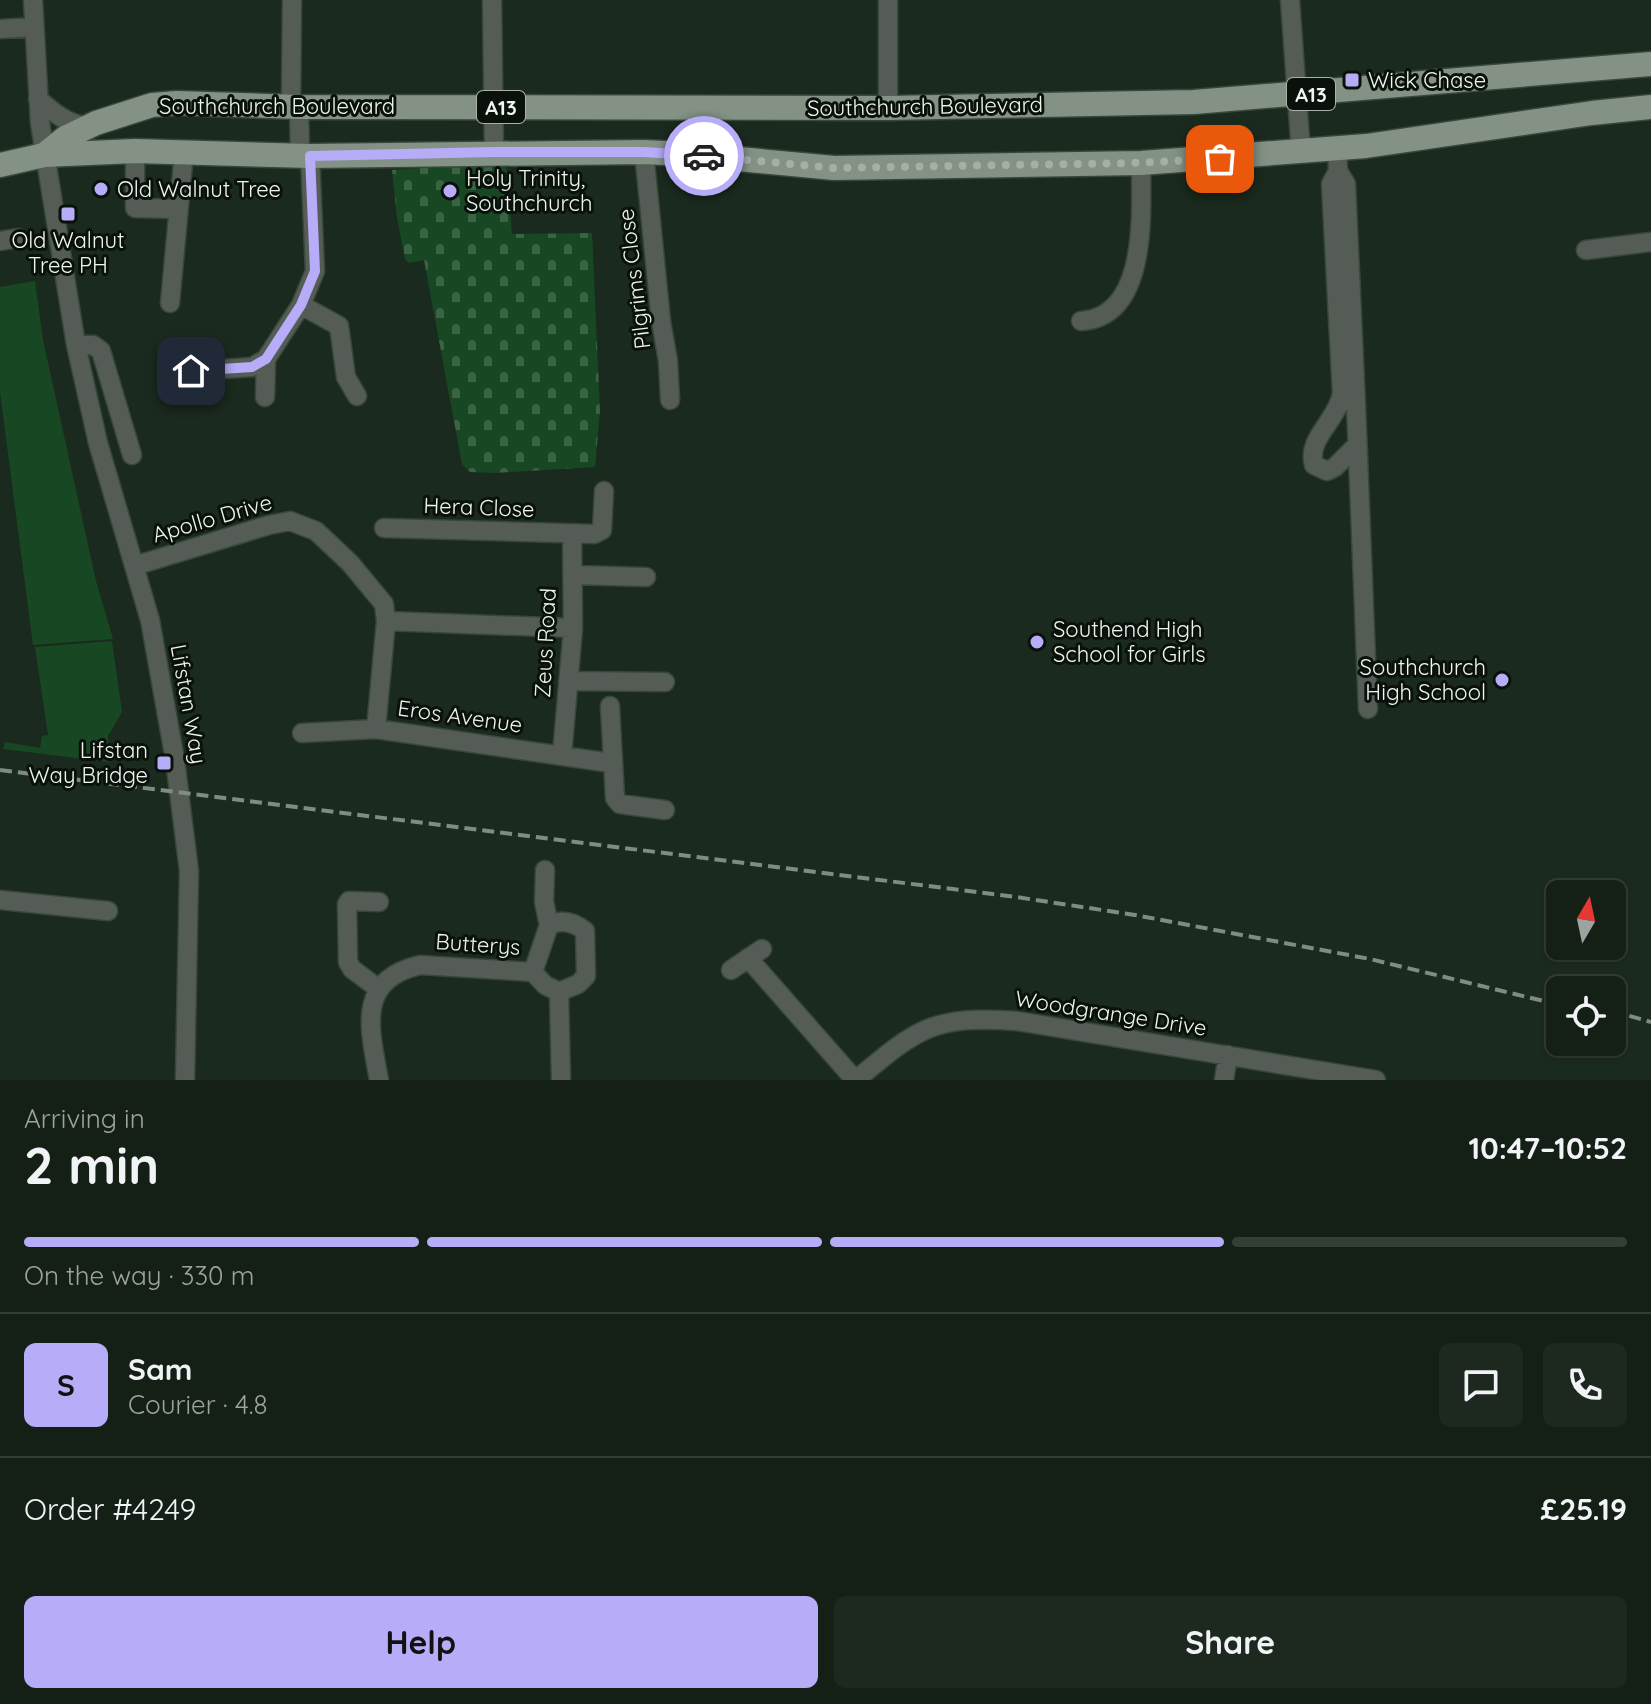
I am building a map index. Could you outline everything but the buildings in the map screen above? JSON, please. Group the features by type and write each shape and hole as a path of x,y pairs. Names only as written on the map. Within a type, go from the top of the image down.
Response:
{"main road":[{"name":"Southchurch Boulevard","path":"44,155 65,138 87,127 128,111 177,103 888,108 1194,102 1651,64"},
{"name":"Southchurch Boulevard","path":"44,155 135,151 305,156 644,152 834,168 1141,163 1301,153 1337,159 1366,146 1651,107"},
{"name":"A13","path":"0,165 44,155"}],"street":[{"name":"Lifstan Way","path":"33,0 44,155 76,345 98,443 155,645 175,760 189,871 185,1080"},
{"path":"191,371 252,367 266,359 301,305 315,271 305,156 295,106 292,0"},
{"path":"492,0 494,152"},
{"path":"888,0 888,108"},
{"path":"1290,0 1301,153"},
{"path":"0,29 34,27"},
{"path":"38,99 72,124 87,127"},
{"path":"135,151 135,208 178,209"},
{"path":"170,303 184,152"},
{"name":"Pilgrims Close","path":"644,152 670,400"},
{"path":"1337,159 1346,184 1349,400 1357,445 1368,709"},
{"path":"1081,321 1097,320 1123,298 1140,243 1141,163"},
{"path":"1586,250 1651,242"},
{"path":"301,305 339,326 346,377 357,396"},
{"path":"76,345 93,345 101,351 132,455"},
{"path":"265,397 266,359"},
{"path":"1349,400 1312,446 1314,465 1327,471 1357,445"},
{"path":"572,534 594,534 602,530 604,491"},
{"name":"Apollo Drive","path":"134,566 290,521 316,531 350,563 384,604 386,621"},
{"name":"Hera Close","path":"384,528 572,534"},
{"name":"Zeus Road","path":"562,755 573,628 572,534"},
{"path":"573,575 646,577"},
{"path":"376,729 386,621 573,628"},
{"path":"568,681 665,682"},
{"path":"610,706 615,798 620,804 665,810"},
{"name":"Eros Avenue","path":"302,733 376,729 611,763"},
{"name":"Butterys","path":"533,972 549,925 544,902 545,870"},
{"path":"0,900 108,911"},
{"path":"379,902 349,901 347,904 347,953 352,969 379,989 369,1015 379,1080"},
{"name":"Butterys","path":"379,989 408,967 420,965 533,972 545,985 559,992 578,984 586,976 587,942 585,931 579,926 570,922 549,925"},
{"path":"731,970 755,954 855,1080"},
{"path":"559,992 561,1080"},
{"name":"Woodgrange Drive","path":"855,1080 911,1036 933,1025 959,1020 1017,1021 1376,1080"},
{"path":"1224,1080 1228,1055"}],"green space":[{"path":"506,162 512,234 592,233 600,411 595,467 495,473 470,472 462,464 424,260 409,263 405,259 392,170"},
{"path":"35,281 43,340 96,581 113,639 33,645 0,392 0,287"},
{"path":"112,641 122,712 108,736 109,762 3,749 5,742 40,748 42,736 48,735 35,647"}],"railway":[{"path":"0,770 1016,897 1135,915 1370,959 1546,1002"},
{"path":"1626,1015 1651,1022"}],"way so far":[{"path":"704,156 834,168 1220,159"}],"place":[{"name":"Wick Chase","path":"1352,80"},
{"name":"Old Walnut Tree","path":"101,189"},
{"name":"Holy Trinity, Southchurch","path":"450,191"},
{"name":"Old Walnut Tree PH","path":"68,214"},
{"name":"Southend High School for Girls","path":"1037,642"},
{"name":"Southchurch High School","path":"1502,680"},
{"name":"Lifstan Way Bridge","path":"164,763"}],"route":[{"path":"191,371 252,367 266,359 301,305 315,271 310,156 644,152 704,156"}]}
